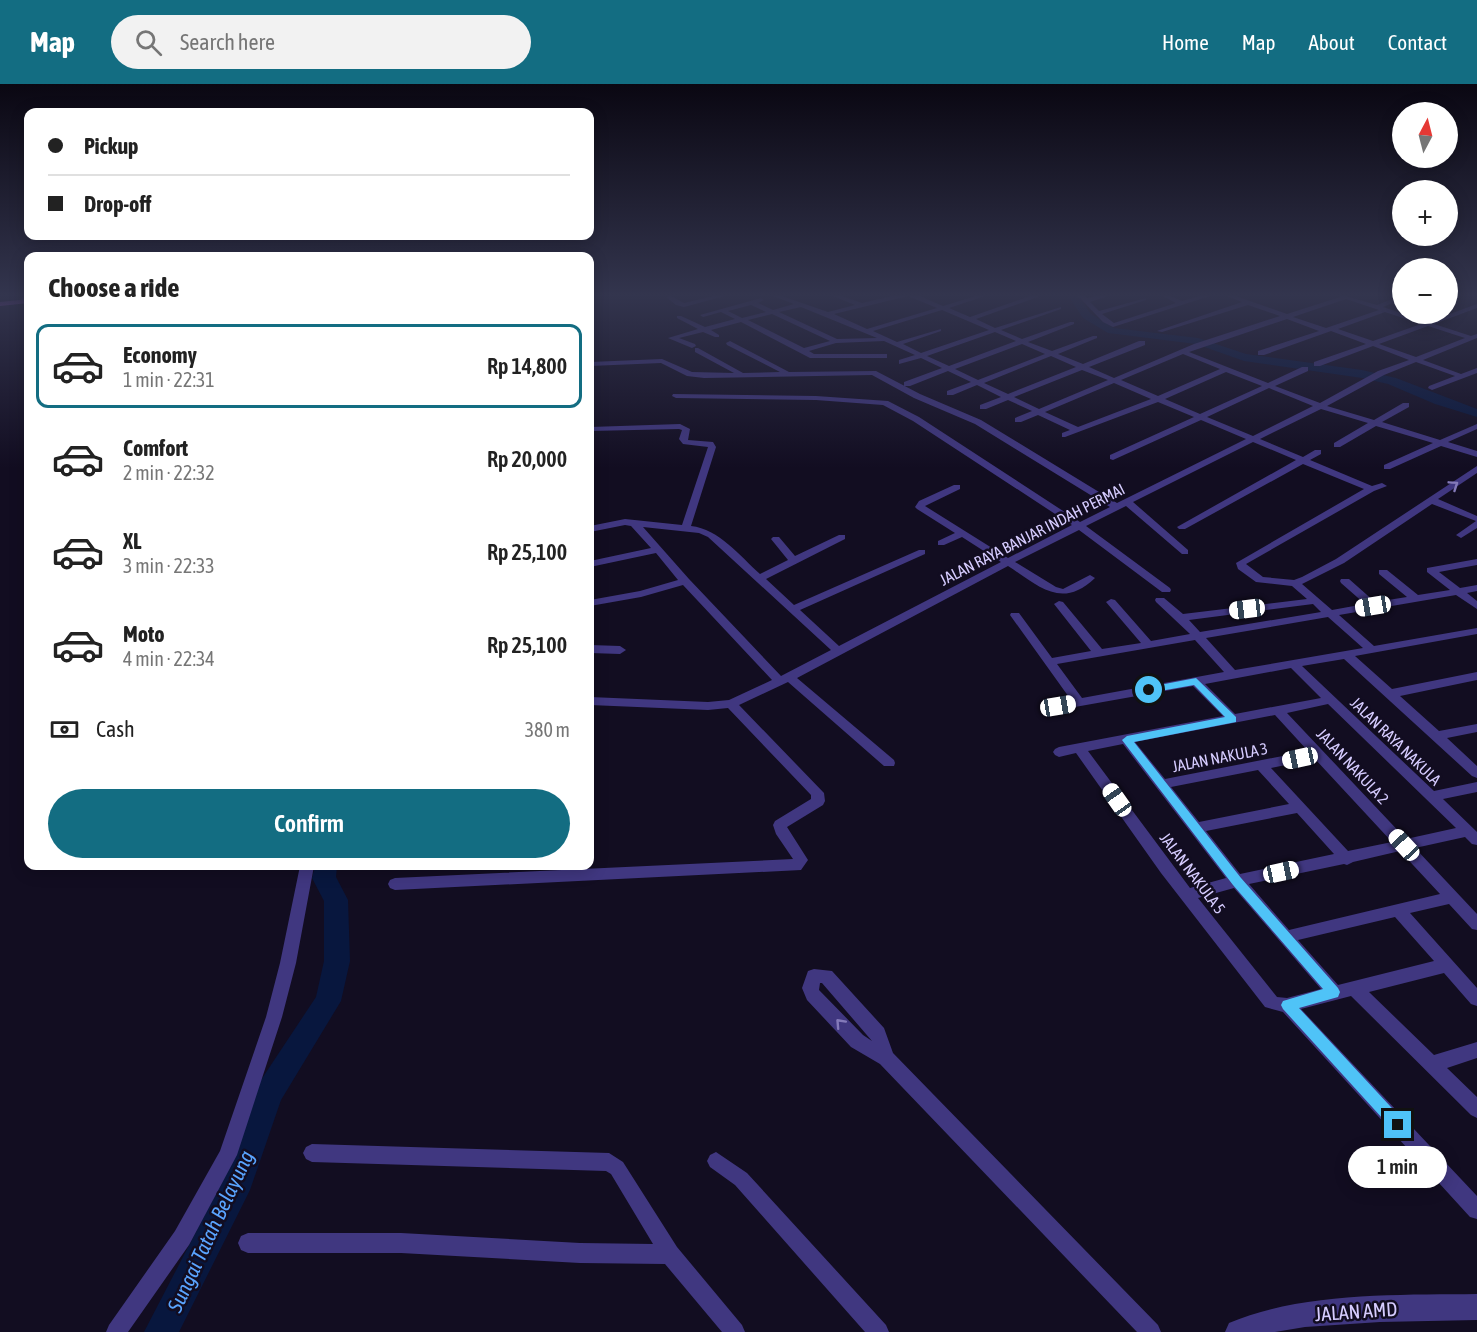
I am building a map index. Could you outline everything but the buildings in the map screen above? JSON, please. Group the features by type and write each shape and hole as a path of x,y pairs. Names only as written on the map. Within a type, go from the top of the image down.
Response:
{"street":[{"path":"702,352 740,374"},
{"path":"747,352 787,374"},
{"path":"806,352 818,357 884,356"},
{"path":"913,352 1077,430"},
{"path":"902,362 932,352"},
{"path":"908,384 994,352"},
{"path":"1048,352 1371,489"},
{"path":"950,393 1056,352"},
{"path":"983,407 1119,352"},
{"path":"1018,420 1182,352"},
{"path":"1184,352 1320,406 1477,454"},
{"path":"1317,364 1349,352"},
{"path":"1396,352 1461,376"},
{"name":"JALAN RAYA BANJAR INDAH PERMAI","path":"594,700 708,706 731,704 1320,406 1370,378 1434,352"},
{"path":"594,364 662,361 696,375 868,373 877,375 917,396 978,422 1117,507"},
{"path":"1065,435 1158,399 1226,369"},
{"path":"1113,457 1305,369"},
{"path":"1432,388 1477,370"},
{"path":"676,396 795,397 885,403 953,442 1080,526 1163,595 1233,675"},
{"path":"1337,445 1406,405"},
{"path":"594,429 680,426 686,429 683,439 686,442 708,443 712,446 686,528"},
{"path":"1387,467 1442,444 1477,426"},
{"path":"1182,527 1318,452"},
{"path":"1382,486 1371,489 1241,563 1242,567 1256,578 1295,583 1340,561 1477,469"},
{"path":"957,487 920,506 1008,563 1060,592 1065,592 1090,578"},
{"path":"1431,500 1477,519"},
{"path":"1127,502 1185,552"},
{"path":"594,528 626,522 701,530 711,535 838,651"},
{"path":"635,524 685,581 784,679 889,763"},
{"path":"1461,535 1477,524"},
{"path":"941,543 962,534"},
{"path":"759,578 842,537"},
{"path":"776,539 793,560"},
{"path":"594,563 658,550"},
{"path":"792,610 922,552"},
{"path":"1477,562 1431,569 1477,606"},
{"path":"1383,572 1416,599"},
{"path":"594,602 640,594 685,581"},
{"path":"1345,581 1373,606"},
{"path":"1295,583 1372,650"},
{"path":"1049,662 1477,588"},
{"path":"1181,618 1314,601"},
{"path":"1111,603 1148,644"},
{"path":"1059,604 1098,652"},
{"path":"1015,615 1078,702"},
{"path":"1058,706 1477,631"},
{"path":"594,650 620,650"},
{"path":"1347,655 1477,773"},
{"name":"JALAN RAYA NAKULA","path":"1293,664 1472,836"},
{"path":"1390,694 1477,676"},
{"path":"1196,681 1233,719"},
{"path":"1059,752 1330,700"},
{"path":"395,884 796,866 801,860 780,825 818,801 817,793 731,704"},
{"name":"JALAN NAKULA 2","path":"1278,711 1477,924"},
{"path":"1436,736 1477,728"},
{"path":"1127,740 1237,881 1334,992"},
{"name":"JALAN NAKULA 5","path":"1080,749 1271,1002 1287,1005 1477,1210"},
{"name":"JALAN NAKULA 3","path":"1163,784 1318,754"},
{"path":"1262,766 1347,859"},
{"path":"1431,797 1477,787"},
{"path":"1196,828 1300,807"},
{"path":"1188,895 1237,881 1404,845 1472,836"},
{"path":"116,1332 182,1238 228,1155 274,1017 288,963 306,870"},
{"path":"1285,937 1452,897"},
{"path":"1398,910 1477,999"},
{"path":"1287,1005 1446,965"},
{"path":"886,1058 878,1033 826,976 814,976 810,988 813,995 857,1041 886,1058 1151,1332"},
{"path":"1354,988 1477,1109"},
{"path":"1432,1064 1477,1050"},
{"path":"312,1153 609,1162 617,1168 670,1254 735,1332"},
{"path":"716,1161 741,1179 879,1332"},
{"path":"248,1243 401,1243 580,1253 670,1254"},
{"name":"JALAN AMD","path":"1238,1332 1416,1306 1477,1307"}],"waterway":[{"path":"1230,352 1244,357 1362,374 1392,381 1440,401 1477,413"},
{"name":"Sungai Tatah Belayung","path":"161,1332 239,1179 269,1093 328,1001 337,961 336,900 324,878 325,870"}],"route":[{"path":"1149,690 1196,681 1233,719 1127,740 1237,881 1334,992 1287,1005 1398,1125"}]}
